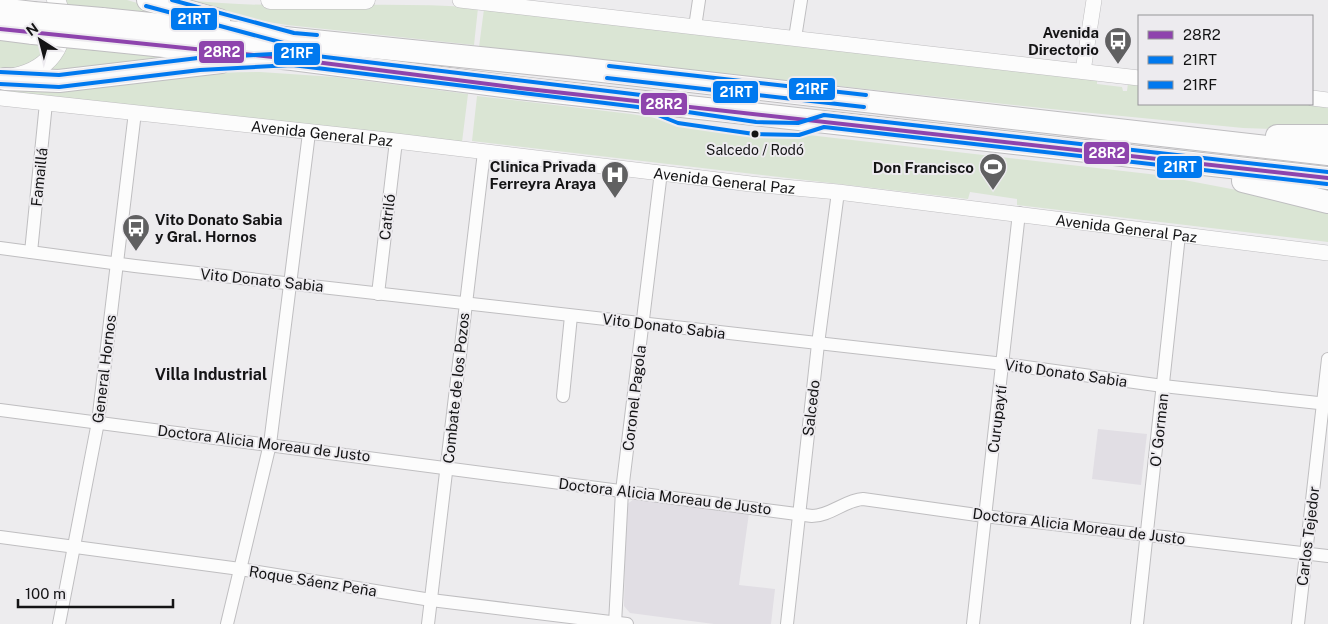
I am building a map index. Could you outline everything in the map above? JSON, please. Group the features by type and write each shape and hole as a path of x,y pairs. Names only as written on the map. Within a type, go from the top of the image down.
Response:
{"highway":[{"path":"148,0 292,49 490,84 1328,178"},
{"path":"0,9 33,23"},
{"path":"0,29 33,23 99,29 1150,133 1328,154"},
{"path":"2,85 59,81 199,64 292,49"},
{"path":"1150,133 1328,136"},
{"path":"1157,160 1328,202"}],"main road":[{"path":"2,85 40,66 55,50 63,34 64,24 56,0"},
{"path":"270,0 366,0"}],"street":[{"path":"460,0 555,6 695,27 1138,78"},
{"path":"695,27 699,0"},
{"path":"795,38 801,0"},
{"path":"1083,71 1094,0"},
{"name":"Avenida General Paz","path":"2,85 46,103 396,141 751,184 1019,213 1328,253"},
{"path":"1313,98 1328,100"},
{"name":"Famaillá","path":"31,252 46,103"},
{"name":"General Hornos","path":"59,624 76,547 98,422 135,112"},
{"path":"227,624 270,444 292,283 309,133"},
{"name":"Catriló","path":"378,294 396,141"},
{"name":"Combate de los Pozos","path":"428,624 464,304 484,152"},
{"name":"Coronel Pagola","path":"619,623 622,491 661,172"},
{"name":"Salcedo","path":"787,624 798,513 838,192"},
{"name":"Curupaytí","path":"973,624 984,516 1004,364 1019,213"},
{"name":"O' Gorman","path":"1137,624 1179,235"},
{"name":"Vito Donato Sabia","path":"0,248 117,264 1004,364 1163,386 1325,404"},
{"path":"563,396 571,316"},
{"name":"Carlos Tejedor","path":"1298,624 1325,404 1328,359"},
{"name":"Doctora Alicia Moreau de Justo","path":"0,410 818,516 852,501 863,500 1148,536 1328,556"},
{"name":"Roque Sáenz Peña","path":"0,537 240,569 431,600 619,623"}],"shaded area":[{"path":"1098,429 1147,434 1141,485 1092,479"},
{"path":"634,499 749,513 739,585 775,589 771,624 714,624 630,613 624,606 626,505"}],"green space":[{"path":"66,0 127,0 179,15 68,6"},
{"path":"187,0 260,5 405,5 478,8 474,45 287,25 210,13"},
{"path":"484,9 1097,79 1097,84 1122,87 1123,91 1127,91 1128,83 1138,84 1138,105 1328,106 1328,131 1243,128 479,47"},
{"path":"0,39 54,44 36,60 24,66 10,69 0,68"},
{"path":"68,45 184,59 44,73 61,58"},
{"path":"260,72 335,77 468,94 462,142 0,92 0,84 192,73"},
{"path":"477,96 631,114 761,135 791,133 1158,175 1300,202 1328,210 1328,242 1017,205 1017,199 970,192 968,199 472,141"}],"transit line":[{"name":"21RF","path":"172,0 294,33 317,35"},
{"name":"21RT","path":"146,6 291,45 315,47"},
{"name":"28R2","path":"0,29 292,59 519,88 1328,178"},
{"name":"21RF","path":"0,72 59,75 198,58 292,53 641,95 681,111 756,122 798,123 824,115 1328,172"},
{"name":"21RT","path":"0,84 59,87 200,70 292,65 638,107 678,123 754,134 799,135 824,127 1327,184"},
{"name":"21RF","path":"609,66 866,95"},
{"name":"21RT","path":"607,78 864,107"}],"place":[{"name":"Avenida Directorio","path":"1118,65"},
{"name":"Salcedo / Rodó","path":"755,134"},
{"name":"Don Francisco","path":"993,191"},
{"name":"Clinica Privada Ferreyra Araya","path":"615,199"},
{"name":"Vito Donato Sabia y Gral. Hornos","path":"136,252"}],"district":[{"name":"Villa Industrial","path":"211,374"}]}
